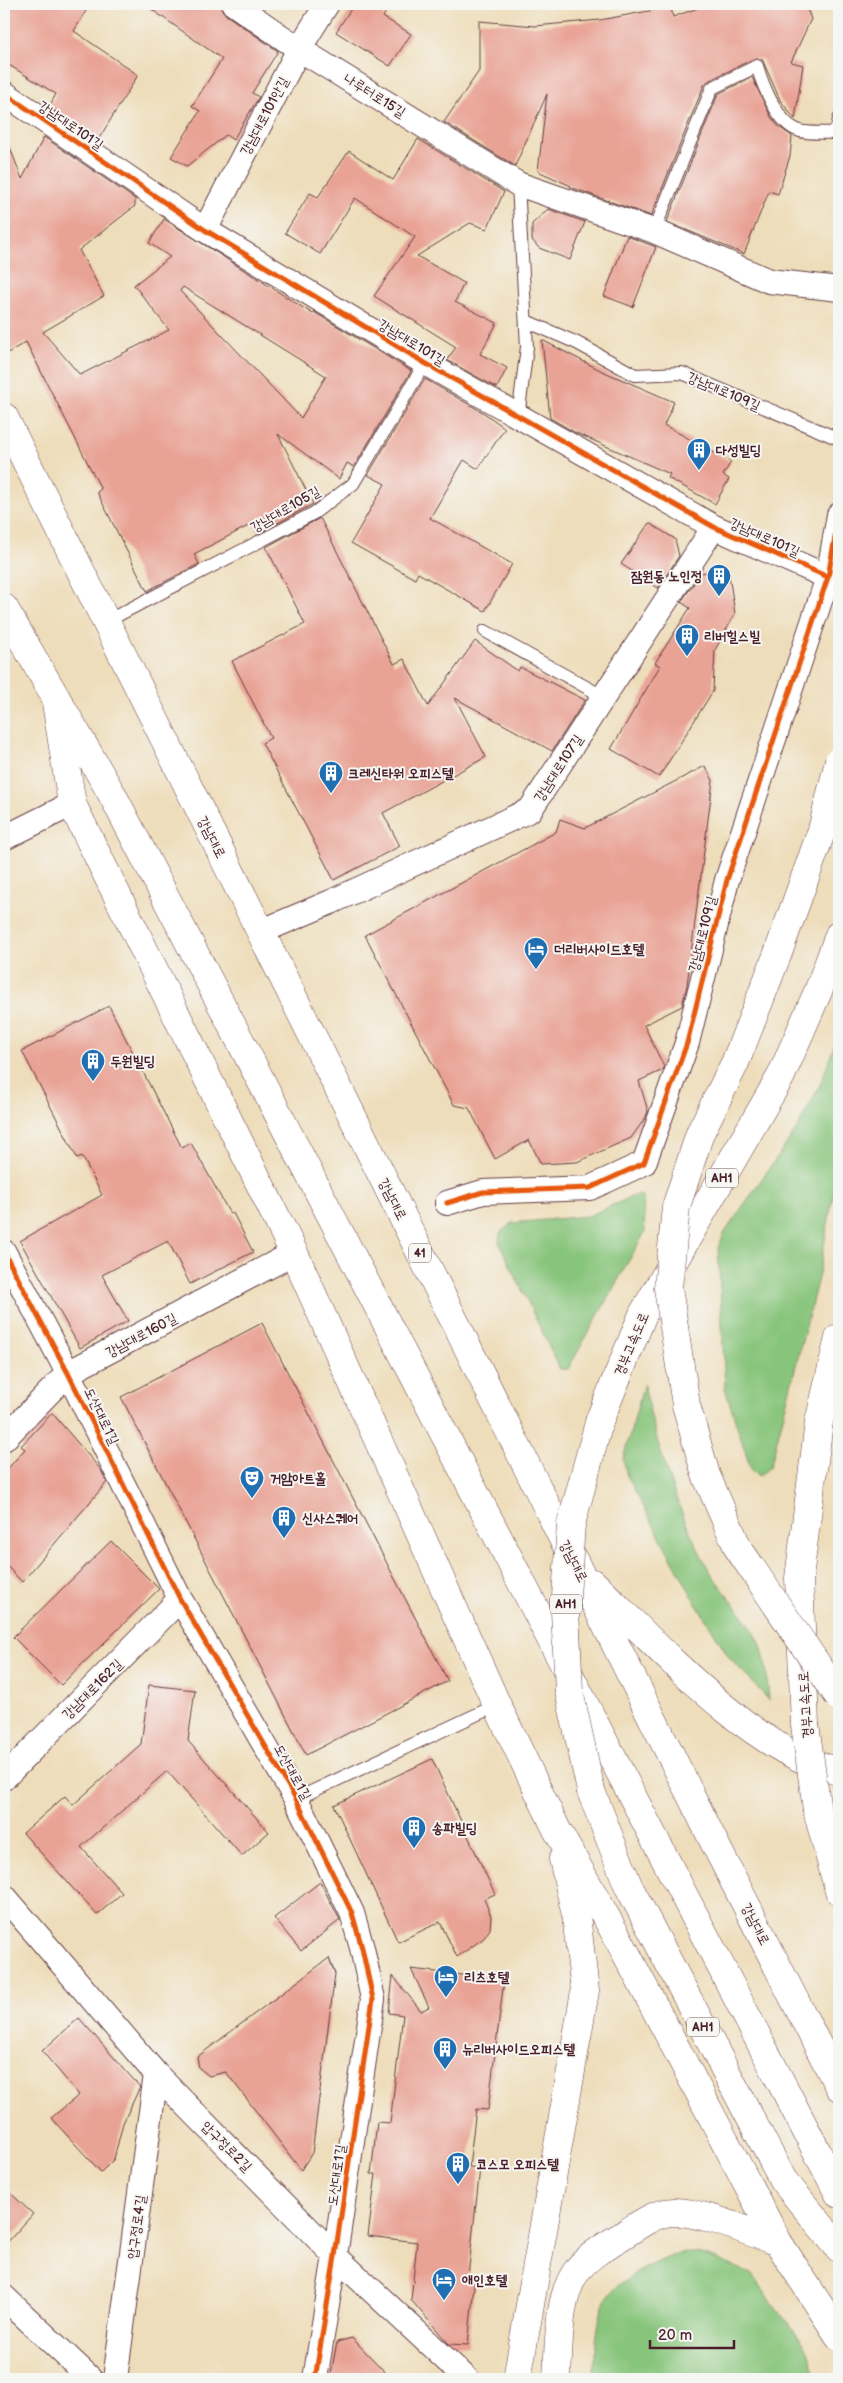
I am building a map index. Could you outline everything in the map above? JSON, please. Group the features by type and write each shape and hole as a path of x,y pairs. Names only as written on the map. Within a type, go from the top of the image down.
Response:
{"main road":[{"name":"강남대로","path":"4,417 578,1570 839,2087"},
{"path":"4,608 118,805 839,2194"},
{"path":"55,696 72,804 294,1253 497,1705 557,1830 619,1940 778,2242 839,2336"},
{"path":"839,761 822,830 778,953 735,1063 700,1133 676,1207 668,1288 686,1405 706,1474 738,1548 839,1697"},
{"name":"경부고속도로","path":"839,935 819,989 781,1076 643,1314 600,1419 571,1524 565,1611 570,1691 591,1791 628,1885 783,2180 839,2248"},
{"name":"경부고속도로","path":"839,1338 819,1422 799,1578 805,1725 818,1810 839,1891"},
{"path":"578,1570 702,1688 741,1720 796,1756 828,1769 839,1771"},
{"path":"517,2379 585,1991 576,1915 557,1830"},
{"path":"557,2379 564,2303 577,2270 599,2251 641,2223 656,2215 676,2212 699,2216 778,2242"}],"street":[{"name":"나루터로15길","path":"234,4 299,48 518,184 654,231 769,280 839,289"},
{"name":"강남대로101안길","path":"205,230 299,48 327,4"},
{"name":"강남대로101길","path":"4,93 205,230 425,363 714,527 828,577"},
{"name":"강남대로109길","path":"448,1203 483,1192 590,1188 644,1163 687,1043 728,880 828,577 839,515"},
{"name":"강남대로107길","path":"260,932 340,898 530,810 714,527"},
{"path":"4,838 72,804"},
{"name":"도산대로1길","path":"4,1252 68,1373 180,1599 296,1799 352,1913 362,1948 373,2000 315,2379"},
{"name":"강남대로160길","path":"4,1439 68,1373 294,1253"},
{"name":"강남대로162길","path":"4,1778 180,1599"},
{"name":"압구정로2길","path":"4,1896 156,2074 335,2256 467,2379"},
{"name":"압구정로4길","path":"115,2379 156,2074"},
{"path":"4,2296 91,2379"}],"lane":[{"path":"654,231 712,88 758,66 763,87 781,117 799,131 836,132 839,118"},
{"path":"518,184 527,348 518,416"},
{"name":"강남대로109길","path":"526,321 577,343 635,375 682,373 839,439"},
{"name":"강남대로105길","path":"105,622 314,513 353,484 425,363"},
{"path":"485,631 604,697"},
{"path":"296,1799 497,1705"}],"green space":[{"path":"839,1032 839,1164 818,1278 774,1452 770,1467 759,1476 751,1470 725,1388 718,1248 725,1232 798,1127 821,1083"},
{"path":"638,1194 643,1197 645,1232 568,1369 560,1369 499,1242 500,1233 512,1223 588,1216"},
{"path":"644,1384 661,1454 686,1523 707,1566 748,1623 762,1648 769,1700 729,1657 697,1605 627,1476 623,1459"},
{"path":"681,2253 697,2253 714,2258 751,2274 808,2350 816,2379 593,2379 599,2323 603,2306 608,2297 626,2280 648,2266"}],"building":[{"path":"7,4 90,4 74,31 138,75 98,140 49,107 56,94 4,62 4,13"},
{"path":"144,4 218,4 226,15 278,51 252,93 259,97 233,140 226,135 187,166 171,157 200,111 192,106 222,59"},
{"path":"354,4 390,4 383,17 411,34 390,66 336,32"},
{"path":"709,4 805,4 811,19 791,62 803,65 795,119 780,100 762,59 753,59 708,81 704,85 651,216 570,187 538,171 547,94 515,166 444,122 479,71 479,21 535,26 600,20 671,7 673,17"},
{"path":"752,77 771,117 779,127 792,136 790,156 778,194 769,191 744,254 667,222 718,94"},
{"path":"6,137 22,179 44,137 135,199 135,206 79,250 104,296 43,332 80,375 169,330 134,285 170,257 149,243 164,219 313,314 314,312 411,371 354,467 347,463 339,479 278,434 313,504 259,533 254,523 194,554 199,564 147,591 97,492 101,489 26,342 4,355 4,138","holes":["183,287 326,376 301,418 180,291"]},
{"path":"418,139 504,192 487,229 470,223 417,256 464,283 455,302 497,323 480,354 507,368 497,388 447,360 456,347 374,296 415,237 355,198 320,254 285,233 310,193 318,197 349,151 393,180"},
{"path":"548,209 585,222 570,260 539,248 532,240 532,224"},
{"path":"627,236 656,247 633,307 604,296"},
{"path":"542,340 602,371 674,402 664,425 731,462 723,475 729,479 715,504 668,478 670,474 574,432 550,418"},
{"path":"425,379 484,413 505,428 478,469 464,460 430,518 512,564 485,611 418,573 415,579 351,543 385,484 368,475"},
{"path":"320,518 394,664 404,659 428,706 475,641 518,671 520,667 585,700 552,751 455,698 486,757 383,813 400,846 334,880 262,743 271,738 232,661 305,624 266,547"},
{"path":"649,523 675,539 679,556 658,588 621,564"},
{"path":"728,568 735,614 715,650 713,691 659,777 611,749 660,666 655,663 690,608 681,602 701,573"},
{"name":"더리버사이드호텔","path":"705,766 713,780 687,985 682,1006 644,1025 664,1067 663,1070 639,1081 648,1111 646,1117 631,1138 577,1162 541,1164 529,1140 495,1159 469,1108 454,1105 365,935 556,832 560,819 585,828"},
{"path":"109,1006 182,1148 191,1143 230,1214 233,1213 253,1252 190,1284 168,1241 102,1275 128,1321 80,1348 20,1241 102,1195 82,1156 77,1158 22,1051"},
{"name":"신사스퀘어","path":"262,1323 448,1681 306,1755 121,1397"},
{"path":"52,1413 101,1470 107,1482 22,1582 4,1563 4,1473 25,1449 21,1446"},
{"path":"111,1541 159,1589 61,1685 13,1637"},
{"path":"149,1685 195,1690 188,1741 269,1832 242,1856 167,1771 81,1847 122,1893 97,1915 23,1833 65,1796 73,1805 141,1744"},
{"name":"송파빌딩","path":"432,1759 495,1894 484,1899 491,1916 490,1929 484,1938 457,1957 440,1922 398,1942 334,1805"},
{"path":"320,1882 340,1920 301,1951 274,1918"},
{"path":"329,1958 335,1974 312,2153 301,2170 226,2072 209,2076 199,2068 197,2057"},
{"path":"411,1969 504,1980 488,2110 476,2109 469,2167 480,2168 468,2276 475,2276 468,2345 449,2344 411,2300 417,2242 368,2236 376,2174 371,2174 377,2122 390,2123 403,2015 389,2013 393,1976 421,2011 429,2007"},
{"path":"79,2018 140,2087 123,2123 114,2159 101,2172 51,2118 79,2095 42,2051"},
{"path":"4,2187 33,2214 4,2246"},
{"path":"352,2338 392,2379 330,2379 337,2342"}],"cycle path":[{"path":"4,93 205,230 425,363 714,527 828,577"},
{"path":"447,1203 483,1192 590,1188 644,1163 687,1043 727,880 828,577 839,515"},
{"path":"4,1252 68,1373 180,1599 296,1799 352,1913 362,1948 373,1999 315,2379"}],"place":[{"name":"다성빌딩","path":"699,471"},
{"name":"잠원동 노인정","path":"719,597"},
{"name":"리버힐스빌","path":"687,657"},
{"name":"크레신타워 오피스텔","path":"331,794"},
{"name":"더리버사이드호텔","path":"536,970"},
{"name":"두원빌딩","path":"93,1082"},
{"name":"거암아트홀","path":"252,1499"},
{"name":"신사스퀘어","path":"284,1539"},
{"name":"송파빌딩","path":"414,1849"},
{"name":"리츠호텔","path":"446,1998"},
{"name":"뉴리버사이드오피스텔","path":"445,2070"},
{"name":"코스모 오피스텔","path":"458,2185"},
{"name":"애인호텔","path":"444,2301"}]}
